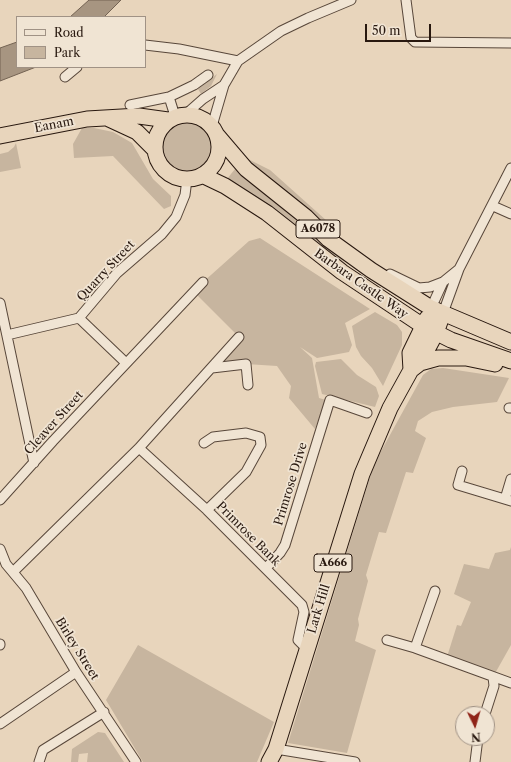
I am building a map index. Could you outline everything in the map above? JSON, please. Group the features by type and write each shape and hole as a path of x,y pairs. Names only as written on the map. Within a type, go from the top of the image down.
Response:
{"highway":[{"name":"Eanam","path":"0,136 87,119 139,116 176,117"},
{"name":"A6078","path":"176,117 200,118 214,131"},
{"path":"154,149 157,133 176,117"},
{"name":"Eanam","path":"108,118 137,132 154,149"},
{"path":"186,179 202,175 209,170 218,156 219,146 214,131"},
{"name":"Barbara Castle Way","path":"214,131 246,169 344,250"},
{"name":"A6078","path":"154,149 157,160 163,169 172,176 186,179"},
{"name":"Barbara Castle Way","path":"202,175 225,186 267,213 342,272 511,361"},
{"path":"344,250 354,268 433,320 469,336 511,351"},
{"name":"Barbara Castle Way","path":"433,320 511,342"},
{"name":"Lark Hill","path":"273,756 362,474 390,408 416,367 410,353 433,320"},
{"path":"416,367 438,358 466,358 511,369"}],"street":[{"path":"214,131 224,85 238,61 281,31 351,0"},
{"path":"406,0 412,40 420,42 511,43"},
{"path":"146,45 179,49 238,61"},
{"path":"65,77 76,68"},
{"path":"130,105 169,97 194,85 208,75"},
{"path":"169,97 176,117 224,85"},
{"path":"433,320 493,206 511,168"},
{"name":"Quarry Street","path":"7,335 79,318 117,273 162,234 176,217 185,195 186,179"},
{"path":"493,206 511,214"},
{"name":"Barbara Castle Way","path":"344,250 419,288 430,287 443,282"},
{"path":"433,320 443,282 459,269"},
{"name":"Cleaver Street","path":"0,500 203,282"},
{"path":"0,303 34,463"},
{"path":"79,318 126,363"},
{"path":"13,572 139,448 239,337"},
{"path":"212,368 246,364 248,385"},
{"name":"Primrose Drive","path":"266,568 280,553 285,545 330,400 367,413"},
{"path":"204,443 213,436 246,433 254,434 260,437 261,445 246,472 207,510"},
{"name":"Primrose Bank","path":"139,448 207,510 302,605 304,612 298,640 307,650"},
{"path":"462,471 458,485 508,500 511,479"},
{"name":"Birley Street","path":"0,549 6,564 26,588 76,672 136,762"},
{"path":"415,648 435,591"},
{"path":"387,640 415,648 511,683"},
{"path":"0,724 76,672"},
{"path":"488,706 494,686 493,677"},
{"path":"39,762 44,750 104,712"},
{"path":"475,762 477,746"},
{"path":"273,756 355,762"}],"green space":[{"path":"217,74 211,86 201,94 198,89"},
{"path":"187,123 196,125 204,130 209,138 211,147 209,156 204,164 196,169 187,171 178,169 170,164 165,156 163,147 165,138 170,130 178,125"},
{"path":"82,128 94,128 113,132 132,143 153,179 171,196 171,206 164,209 113,156 74,158 73,144"},
{"path":"16,143 21,168 0,172 0,154 8,152"},
{"path":"246,158 270,170 327,221 323,221 268,181"},
{"path":"235,169 337,255 357,275 227,179"},
{"path":"260,238 370,309 345,323 352,345 349,352 317,358 300,347 312,358 319,398 326,400 315,429 289,398 291,386 277,366 246,364 212,368 239,337 193,291 249,241"},
{"path":"375,312 397,325 402,332 402,345 383,386 372,368 361,356 356,347 352,326"},
{"path":"341,359 357,375 376,387 379,396 375,407 322,394 315,366 316,362"},
{"path":"443,368 509,378 497,402 453,407 432,412 418,421 415,431 426,438 413,473 406,472 386,533 379,532 366,575 368,581 358,619 359,625 355,641 376,650 347,753 288,743 374,464 423,375 431,369"},
{"path":"511,547 511,645 493,677 446,660 457,625 461,626 471,602 454,594 464,564 489,569 495,553 510,550"},
{"path":"138,645 274,722 257,762 143,762 106,700"},
{"path":"98,732 105,733 124,762 87,762 88,753 79,754 78,762 71,762 72,749"}],"shaded area":[{"path":"89,0 121,0 105,16 71,16"},
{"path":"16,42 16,68 33,68 0,81 0,48"}]}
